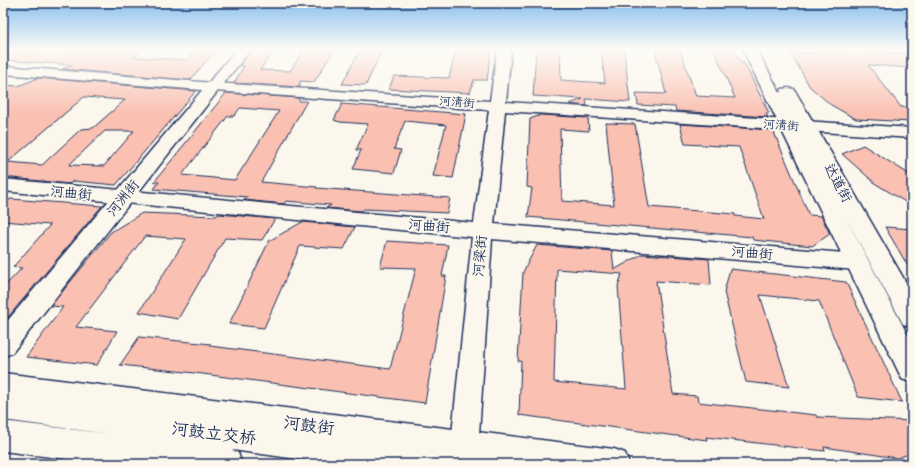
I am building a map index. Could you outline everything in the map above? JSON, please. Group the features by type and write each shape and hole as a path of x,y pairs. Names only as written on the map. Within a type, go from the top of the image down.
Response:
{"main road":[{"name":"河洲街","path":"3,345 226,72"},
{"path":"763,72 797,126 856,262 912,370"},
{"name":"达道街","path":"775,72 797,126 912,316"},
{"name":"河鼓街","path":"3,386 458,458 614,464"},
{"name":"河鼓立交桥","path":"3,406 458,458"},
{"path":"3,436 227,464"}],"street":[{"name":"河清街","path":"25,72 214,87 912,133"},
{"name":"河梁街","path":"458,458 501,72"},
{"name":"河曲街","path":"3,186 482,231 856,262"}],"building":[{"path":"95,72 197,72 190,80"},
{"path":"241,72 320,72 314,82 300,81 300,87 234,83"},
{"path":"348,72 372,72 366,85 342,84"},
{"path":"451,72 488,72 487,80 474,80 470,93 389,89 394,76 449,78"},
{"path":"535,72 561,72 561,80 605,83 604,72 627,72 630,102 586,99 587,106 569,104 583,99 533,96"},
{"path":"660,72 688,72 696,96 735,98 724,72 748,72 769,113 766,113 768,117 676,111 675,107 638,105 636,93 666,94"},
{"path":"801,72 873,72 901,107 912,108 912,122 856,119 831,105 810,87"},
{"path":"38,78 196,91 116,185 73,181 69,184 3,177 3,85 18,86","holes":["84,97 125,100 93,128 81,129 42,165 8,162","105,131 134,131 104,166 69,165"]},
{"path":"226,93 299,98 299,101 307,101 261,182 317,187 316,188 450,198 447,213 364,209 362,211 326,208 331,205 286,201 284,204 244,200 248,197 154,189 159,182 154,182","holes":["240,108 279,111 235,180 182,175 228,116 234,116"]},
{"path":"342,104 466,114 453,178 433,176 446,125 405,121 394,149 401,150 394,173 353,169 361,150 356,150 368,124 340,122 334,120"},
{"path":"541,115 588,118 589,131 560,129 562,201 614,205 606,123 635,124 649,207 735,214 735,216 764,219 739,147 685,144 680,124 773,130 809,215 821,216 830,234 812,246 753,240 752,237 528,217 532,188 527,187 530,119"},
{"path":"863,145 912,176 912,206 876,184 842,154"},
{"path":"11,199 102,206 3,323 3,288 22,268 13,267 50,225 3,221 3,203"},
{"path":"142,213 216,216 219,214 275,219 262,240 225,238 178,319 139,312 186,239 145,236 76,327 117,331 97,365 26,357 63,307 51,306 58,297 111,232"},
{"path":"302,222 355,227 344,249 300,246 264,328 229,324 269,241"},
{"path":"885,227 912,229 912,273"},
{"path":"387,241 448,245 442,276 446,276 425,403 195,373 120,365 139,337 211,344 210,346 390,369 416,268 380,267"},
{"path":"537,245 612,251 614,270 642,254 709,259 711,285 656,281 673,394 697,396 698,402 816,415 817,417 912,421 912,453 897,458 824,447 825,451 706,437 707,440 519,415 521,361 518,361 523,272","holes":["557,269 622,274 618,286 626,389 554,382"]},
{"path":"730,269 846,282 902,402 858,397 819,301 760,295 789,387 746,382 724,292"}]}
